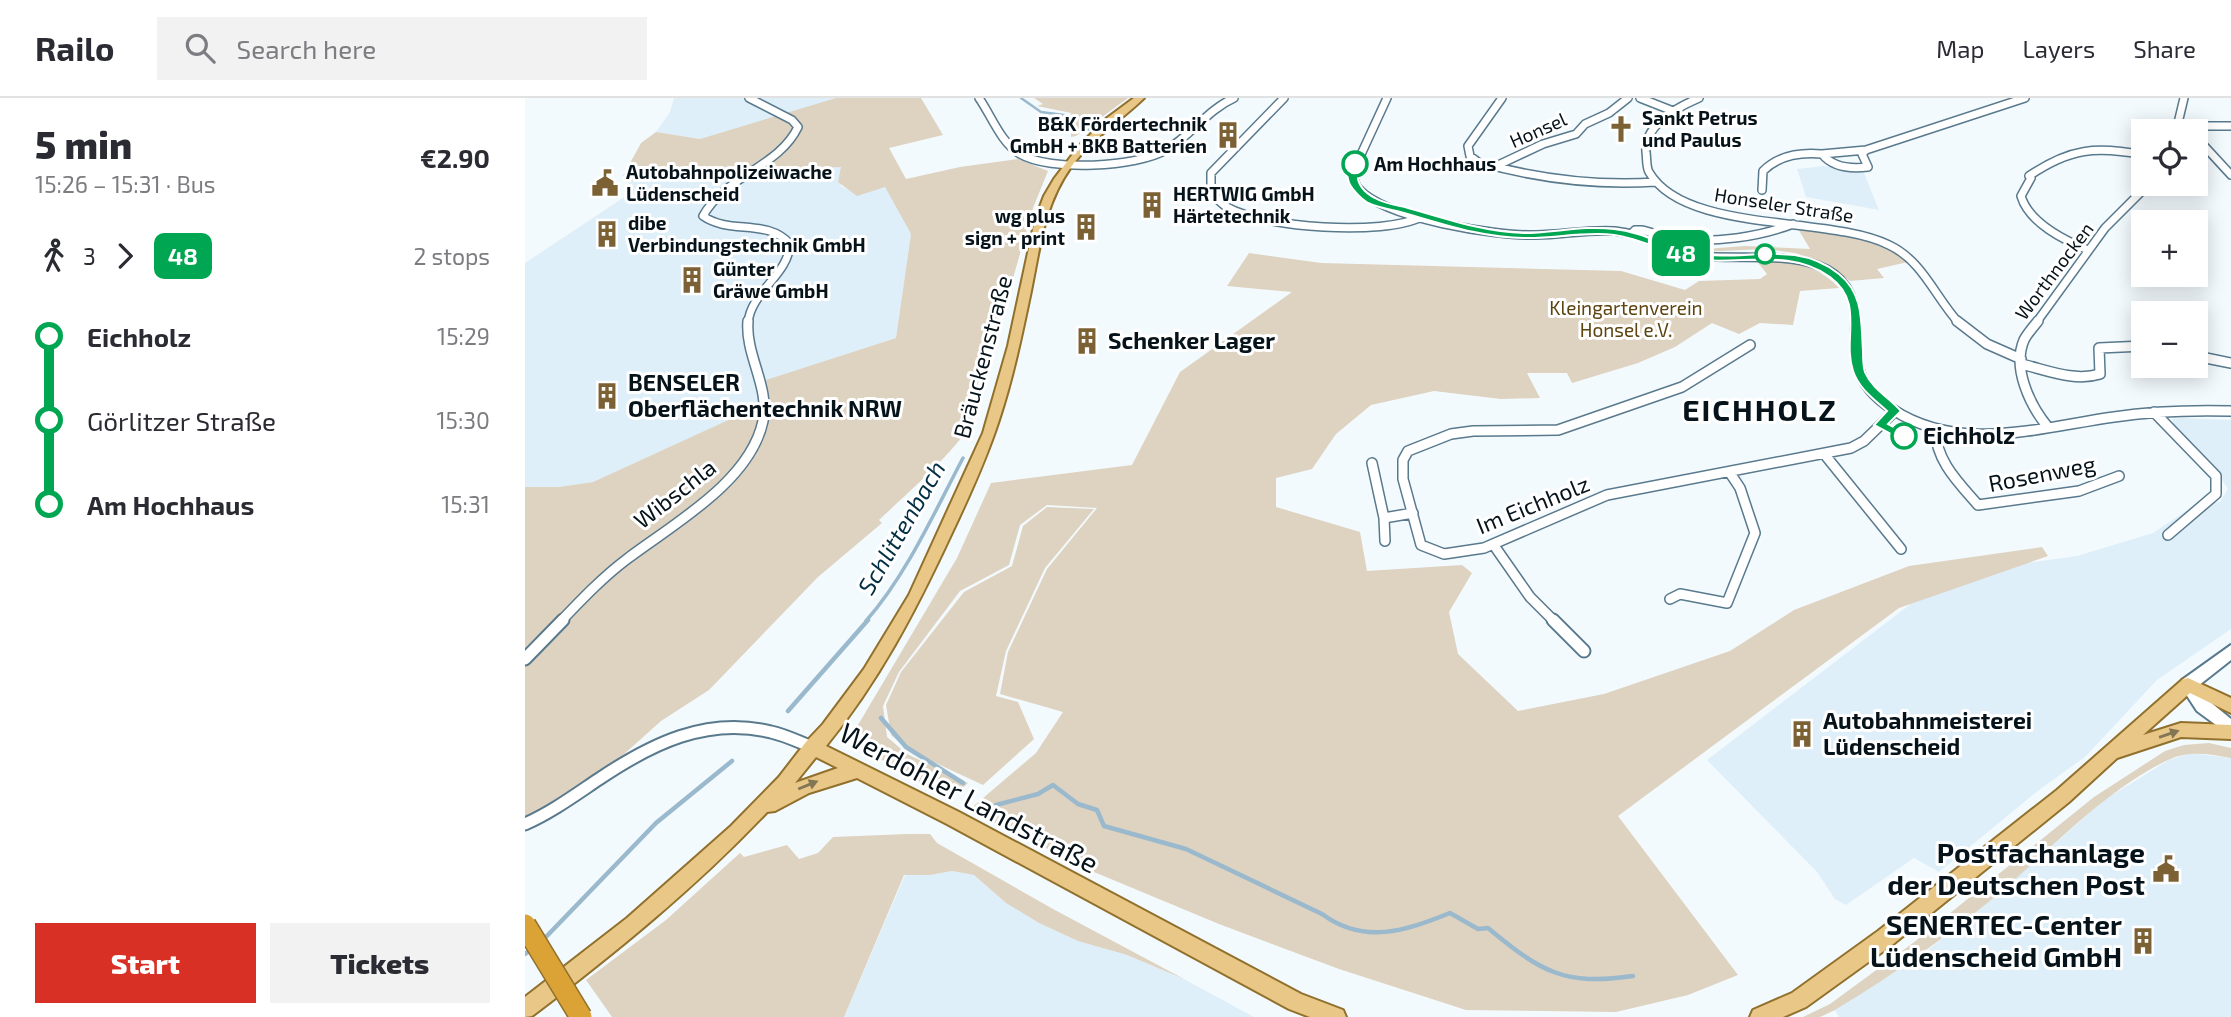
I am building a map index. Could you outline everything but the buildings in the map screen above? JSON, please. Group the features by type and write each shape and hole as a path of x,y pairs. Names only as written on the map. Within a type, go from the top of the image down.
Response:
{"highway":[{"path":"525,925 581,1017"}],"main road":[{"name":"Bräuckenstraße","path":"812,747 859,689 906,615 967,486 994,419 1015,341 1042,212 1072,162 1104,124 1140,98"},
{"path":"1760,1017 1799,1000 1885,938 2063,796 2188,685 2231,651"},
{"path":"2188,685 2231,706"},
{"path":"2188,685 2203,706 2231,730"},
{"path":"2109,754 2181,730 2231,730"},
{"name":"Werdohler Landstraße","path":"525,1009 595,957 684,883 761,809 812,747 1296,1002 1336,1017"},
{"path":"761,809 805,786 859,770"}],"street":[{"name":"Wibschla","path":"525,659 605,577 726,483 747,458 759,436 763,422 763,404 748,320 758,294 787,261 790,244 784,236 774,231 723,226 703,216 712,199 785,145 796,133 797,127 792,120 749,98"},
{"path":"979,98 1010,144 1030,158 1127,163 1142,160 1173,146 1218,104 1234,98"},
{"path":"1284,98 1211,173 1208,182 1212,194 1223,205 1268,221 1347,228 1408,224 1421,217"},
{"path":"1387,98 1351,178 1357,189 1371,201 1421,217 1522,236 1596,231 1631,234 1697,256 1724,258 1765,254 1814,264 1845,285 1854,301 1857,364 1864,382 1895,411 1935,429 1983,435 2154,412 2231,411"},
{"path":"1502,98 1468,148 1473,159 1494,167 1572,185 1603,186 1656,182"},
{"name":"Honsel","path":"1494,167 1543,144 1576,134 1585,124 1609,113 1628,98"},
{"path":"1640,98 1673,111"},
{"path":"1656,182 1647,169 1645,149 1656,127 1673,111 1699,98"},
{"path":"1762,190 1763,171 1773,161 1792,156 1866,150 2025,98"},
{"path":"2182,119 2184,98"},
{"path":"2208,126 2231,126"},
{"path":"2088,250 2073,245 2024,208 2021,196 2030,177 2053,159 2074,152 2111,149 2131,153"},
{"path":"1822,154 1825,160 1832,164 1862,169 1868,167 1862,155 1866,150"},
{"path":"2208,150 2231,175"},
{"name":"Honseler Straße","path":"1656,182 1683,200 1713,211 1857,233 1905,254 1920,267 1958,322 1979,339 2021,362 2076,376 2094,377 2100,373 2099,348 2131,347"},
{"name":"Worthnocken","path":"2021,362 2027,334 2105,228 2137,196"},
{"path":"1631,234 1635,230 1642,230 1695,240 1775,230 1793,223"},
{"name":"Im Eichholz","path":"1749,345 1682,387 1606,415 1557,430 1473,431 1451,434 1408,451 1402,460 1403,479 1421,545 1444,554 1484,548 1596,499 1672,481 1730,473 1762,464 1851,449 1864,441 1895,411"},
{"path":"2208,358 2231,363"},
{"path":"2021,362 2024,385 2035,412 2047,426"},
{"path":"2154,412 2216,476 2216,494 2168,535"},
{"name":"Rosenweg","path":"1935,429 1933,443 1937,454 1978,506 2079,491 2119,476"},
{"path":"1825,455 1901,549"},
{"path":"1372,463 1384,518 1385,541"},
{"path":"1670,599 1680,594 1727,603 1754,542 1755,533 1740,488 1730,473"},
{"path":"1384,518 1413,513"},
{"path":"1493,544 1530,597 1584,650"},
{"path":"525,824 659,743 685,733 728,724 792,737 812,747"}],"shaded area":[{"path":"674,98 838,100 700,139 656,132 670,112"},
{"path":"1824,166 1864,173 1879,210 1806,197 1797,169"},
{"path":"842,167 841,186 849,190 885,187 911,234 896,338 767,380 771,401 593,482 559,487 525,487 525,263 626,196 630,181"},
{"path":"2172,419 2231,420 2231,629 2157,680 2085,757 2039,790 1939,872 1914,858 1846,905 1835,899 1817,872 1707,760 1912,603 2020,564 2077,556 2153,533 2195,505 2220,502 2228,489 2216,471 2174,426"},
{"path":"2191,753 2231,758 2231,1017 1839,1017 1835,1010 1923,954 1997,895 2104,800 2169,760"},
{"path":"952,871 974,875 1006,903 1039,923 1078,941 1127,955 1184,979 1254,1017 844,1017 905,875 930,875"}],"green space":[{"path":"836,98 921,98 943,135 889,148 906,179 960,167 1018,159 1048,171 1033,208 1006,303 997,320 1001,322 971,402 973,419 945,456 879,520 882,523 818,577 709,690 661,721 613,764 566,796 525,817 525,487 559,487 593,482 770,401 766,380 896,338 911,234 885,187 857,196 838,182 841,167 630,181 632,175 623,176 641,143 656,132 700,139"},
{"path":"1034,98 1128,98 1071,137 1071,113 1037,106 1043,104"},
{"path":"1797,227 1869,241 1896,253 1908,262 1877,269 1884,278 1850,281 1824,263 1795,253 1765,249 1697,252 1672,246 1639,232 1697,241 1705,249 1745,246 1810,249"},
{"name":"Kleingartenverein Honsel e.V.","path":"1249,253 1321,263 1621,271 1685,290 1699,281 1760,279 1767,274 1755,259 1766,259 1789,261 1811,268 1822,273 1839,288 1800,291 1793,325 1760,323 1739,334 1712,323 1675,347 1638,363 1572,383 1567,373 1527,373 1540,398 1501,399 1434,391 1371,405 1336,434 1312,469 1276,478 1276,507 1360,532 1367,571 1462,565 1472,573 1449,612 1458,654 1518,711 1604,694 1730,651 1794,610 1909,566 2042,547 2048,556 1899,608 1618,816 1738,975 1688,995 1616,1012 1466,1010 1339,969 1219,924 1094,872 969,810 1036,753 1063,712 1000,694 1008,652 1047,569 1097,508 1047,505 1020,525 1009,565 960,591 899,672 883,706 887,737 907,754 968,783 950,800 865,750 852,735 957,558 991,483 1132,465 1180,372 1292,292 1227,286"},
{"path":"1047,507 1094,509 1045,568 1006,651 996,696 1018,702 1034,739 983,785 910,751 891,735 886,705 901,672 964,592 1012,566 1023,526"},
{"path":"2209,743 2231,748 2231,758 2207,754 2184,755 2144,773 2078,822 1996,896 1918,956 1835,1010 1820,1017 1803,1017 1830,1004 1913,943 2094,797 2165,751 2184,745"},
{"path":"930,834 937,843 1184,979 1127,955 1078,941 1039,923 1006,903 974,875 952,871 930,875 904,875 844,1017 612,1017 586,980 666,920 740,853 744,857 787,845 799,859 818,853 833,837"}],"waterway":[{"path":"1021,98 1041,112 1072,116 1072,132 1097,128"},
{"name":"Schlittenbach","path":"866,621 907,563 963,458"},
{"name":"Schlittenbach","path":"788,711 868,620"},
{"path":"881,718 906,747 963,783"},
{"name":"Schlittenbach","path":"543,940 656,823 732,761"},
{"path":"996,805 1038,794 1053,785 1078,804 1097,810 1104,826 1186,849 1353,929 1385,932 1417,925 1450,913 1478,929 1488,928 1523,955 1555,972 1589,979 1633,976"},
{"name":"Schlittenbach","path":"525,954 532,949"}],"bus line":[{"name":"48","path":"1355,164 1351,178 1353,183 1371,201 1467,228 1522,236 1611,231 1639,236 1665,248 1697,256 1724,258 1765,254 1797,258 1814,264 1834,276 1850,292 1856,311 1858,370 1869,390 1895,411 1880,425 1904,436"}],"place":[{"name":"Sankt Petrus und Paulus","path":"1621,129"},
{"name":"B&K Fördertechnik GmbH + BKB Batterien","path":"1228,135"},
{"name":"Am Hochhaus","path":"1355,164"},
{"name":"Autobahnpolizeiwache Lüdenscheid","path":"605,183"},
{"name":"HERTWIG GmbH Härtetechnik","path":"1152,205"},
{"name":"wg plus sign + print","path":"1086,227"},
{"name":"dibe Verbindungstechnik GmbH","path":"607,234"},
{"name":"Günter Gräwe GmbH","path":"692,280"},
{"name":"Schenker Lager","path":"1087,341"},
{"name":"BENSELER Oberflächentechnik NRW","path":"607,396"},
{"name":"Eichholz","path":"1904,436"},
{"name":"Autobahnmeisterei Lüdenscheid","path":"1802,734"},
{"name":"Postfachanlage der Deutschen Post","path":"2166,869"},
{"name":"SENERTEC-Center Lüdenscheid GmbH","path":"2143,941"}],"district":[{"name":"EICHHOLZ","path":"1760,411"}]}
